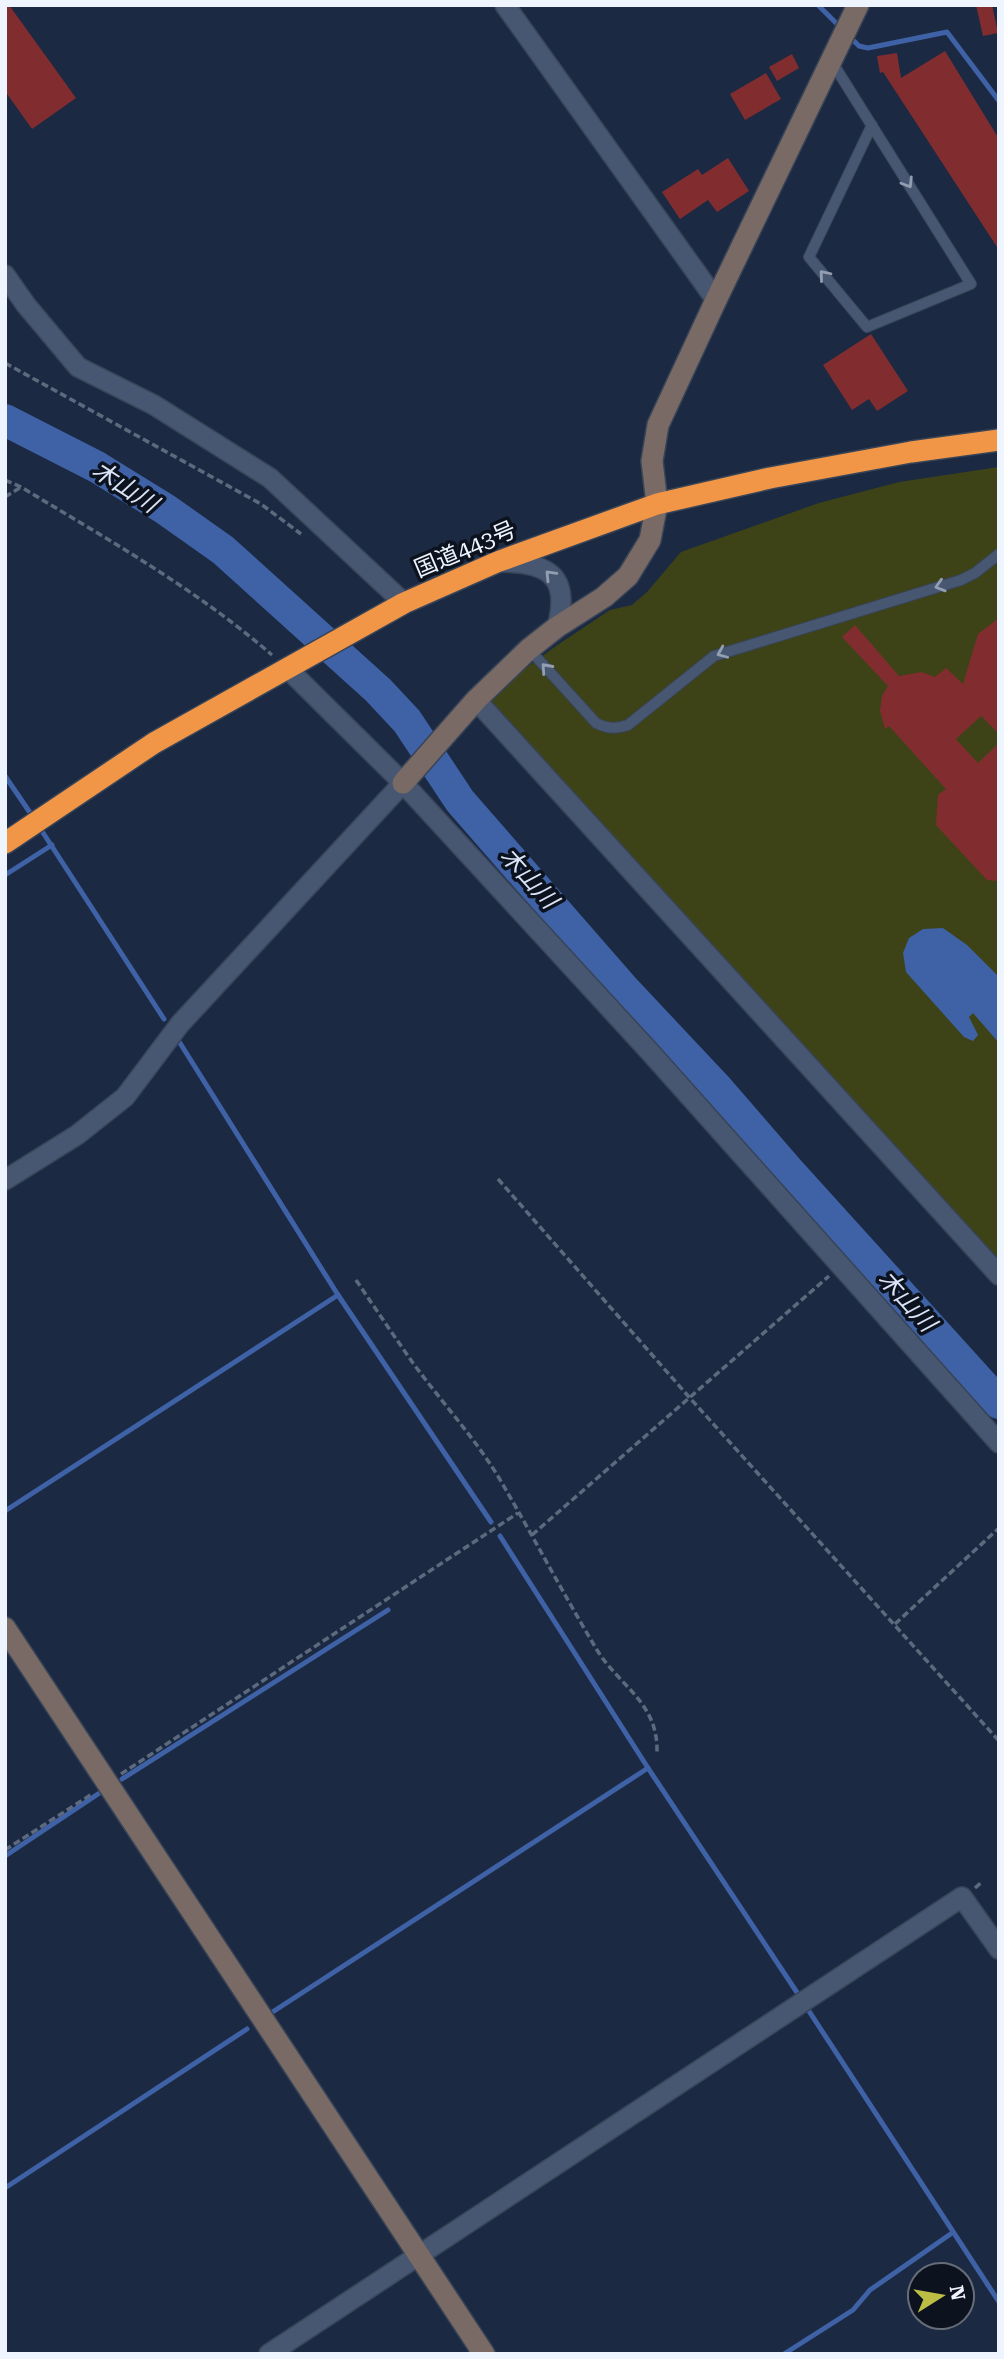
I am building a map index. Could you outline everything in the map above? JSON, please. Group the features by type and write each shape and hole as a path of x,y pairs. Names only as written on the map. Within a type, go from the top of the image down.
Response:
{"highway":[{"name":"国道443号","path":"6,843 154,743 398,606 497,562 657,504 911,452 999,440"}],"street":[{"path":"505,5 716,300"},
{"path":"5,1180 77,1135 125,1097 180,1024 473,704 529,649 557,627 604,597 628,576 650,540 657,504 652,461 658,425 858,5"},
{"path":"5,275 26,305 78,367 154,405 270,478 398,606"},
{"path":"497,562 522,562 543,568 554,576 562,592 562,609 557,627"},
{"path":"287,668 403,783 650,1052 999,1443"},
{"path":"473,704 999,1275"},
{"path":"5,1628 484,2354"},
{"path":"269,2354 962,1897 999,1949"}],"lane":[{"path":"831,61 872,125 971,284 867,327 809,257 872,125"},
{"path":"529,649 596,723 606,728 617,728 628,725 714,656 961,580 975,573 999,554"}],"path":[{"path":"5,363 261,504 302,535"},
{"path":"5,480 21,487 165,575 251,636 287,668"},
{"path":"5,497 21,487"},
{"path":"498,1179 689,1397 999,1741"},
{"path":"533,1535 840,1266"},
{"path":"356,1280 414,1364 502,1482 517,1513 533,1535 597,1651 640,1700 652,1719 657,1737 657,1752"},
{"path":"5,1850 517,1513"},
{"path":"895,1625 999,1528"}],"green space":[{"path":"999,467 999,1259 488,703 519,673 556,646 610,610 632,605 647,592 681,552 819,503 899,482"}],"water":[{"path":"943,928 967,945 999,977 999,1043 973,1013 969,1017 978,1035 973,1041 964,1037 906,972 903,953 909,938 923,929"}],"building":[{"path":"5,5 9,5 76,98 32,129 5,91"},
{"path":"976,5 992,5 998,33 983,36"},
{"path":"945,51 999,139 999,250 883,72 880,73 877,56 897,53 901,78"},
{"path":"792,54 799,68 777,81 769,67"},
{"path":"766,73 781,99 745,120 730,94"},
{"path":"728,158 749,191 717,212 708,200 680,219 662,192 698,169 702,175"},
{"path":"871,334 908,391 877,411 869,399 852,410 823,365"},
{"path":"999,618 999,734 981,716 956,739 978,763 999,743 999,881 987,880 936,825 938,795 946,789 889,726 885,729 880,711 882,696 888,686 842,637 855,625 899,676 922,672 935,677 946,668 963,684 978,634"}],"waterway":[{"path":"818,5 840,27"},
{"path":"850,37 859,46 868,48 947,32 999,101"},
{"name":"木山川","path":"5,420 97,467 165,509 223,550 378,690 407,721 460,801 624,989 717,1088 999,1403"},
{"path":"5,776 33,817"},
{"path":"38,825 164,1019"},
{"path":"5,875 52,845"},
{"path":"180,1043 338,1295 491,1522"},
{"path":"5,1511 338,1295"},
{"path":"500,1536 648,1768 800,1997"},
{"path":"122,1779 388,1610"},
{"path":"271,2013 648,1768"},
{"path":"5,1856 101,1792"},
{"path":"805,2005 999,2302"},
{"path":"5,2188 247,2029"},
{"path":"784,2354 853,2310 870,2290 952,2233"}]}
